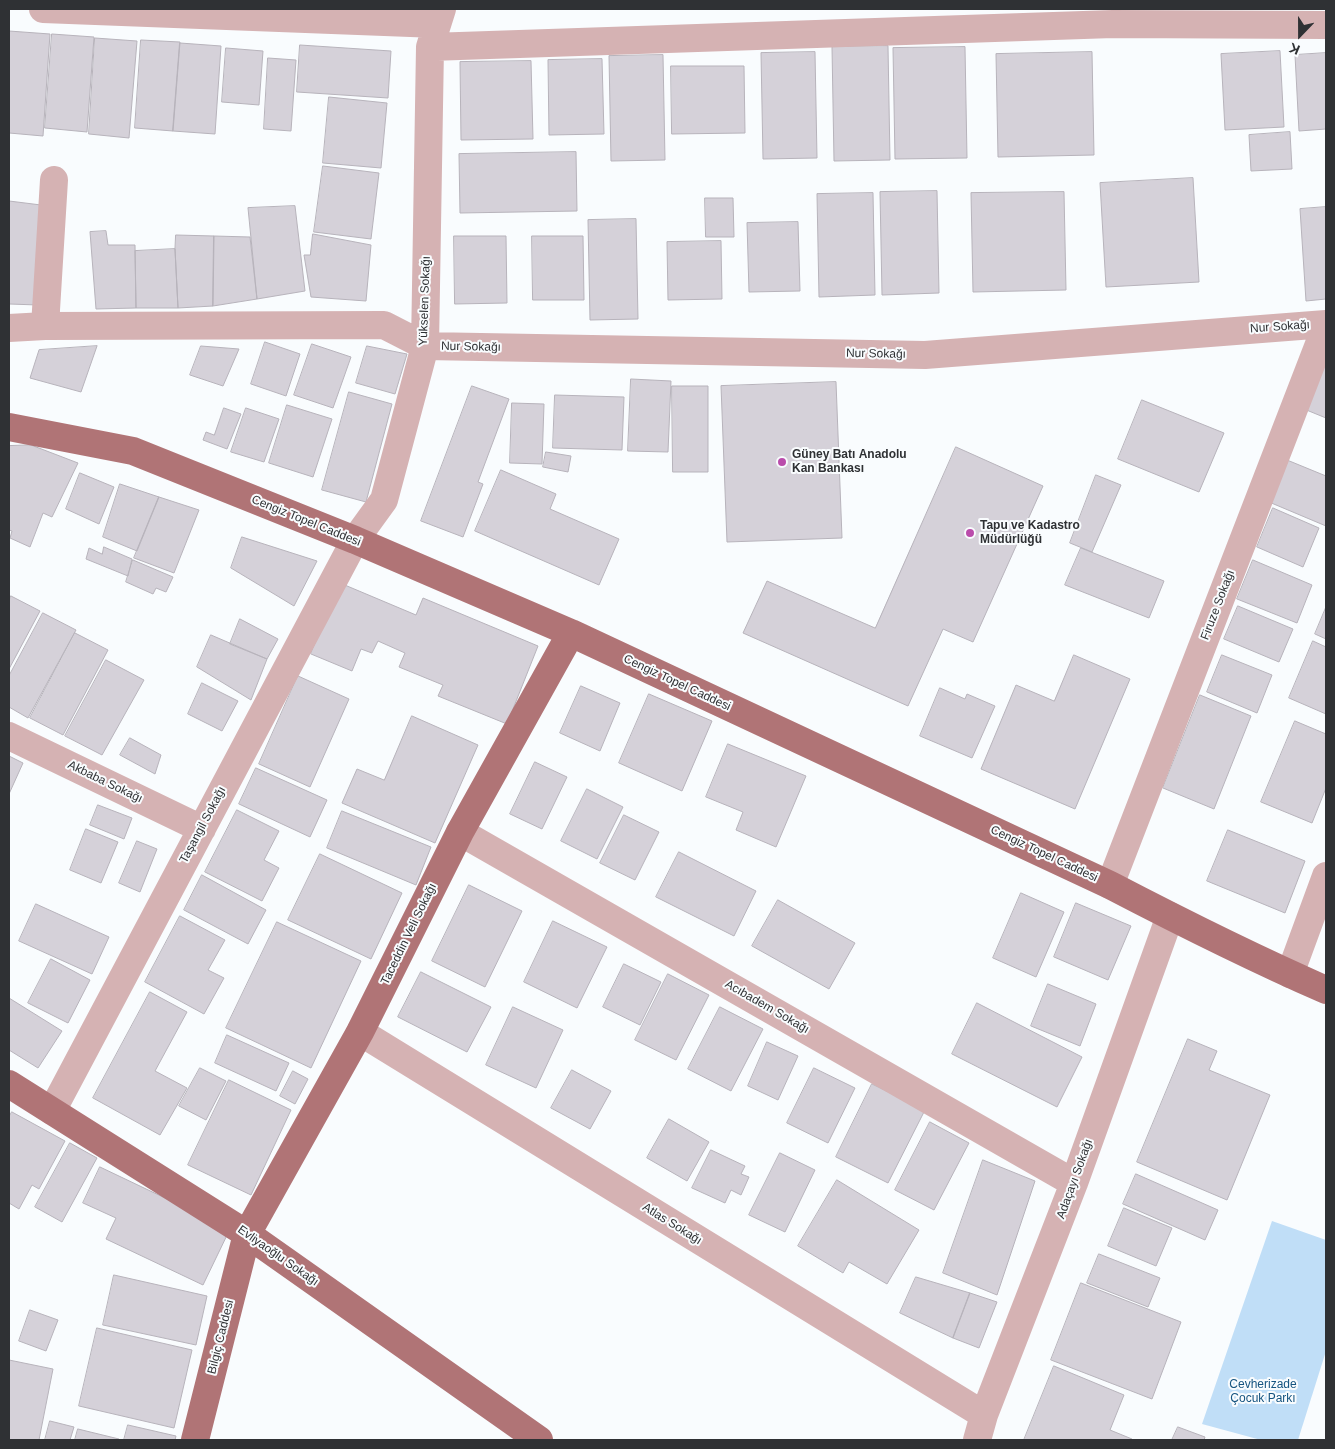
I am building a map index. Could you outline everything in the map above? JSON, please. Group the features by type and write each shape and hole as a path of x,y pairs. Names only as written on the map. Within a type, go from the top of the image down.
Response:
{"main road":[{"name":"Cengiz Topel Caddesi","path":"9,426 133,451 355,540 570,633 1110,885 1170,916 1326,990"},
{"name":"Taceddin Veli Sokağı","path":"247,1234 360,1032 460,832 570,633"},
{"name":"Evliyaoğlu Sokağı","path":"9,1084 247,1234 539,1440"},
{"name":"Bilgiç Caddesi","path":"195,1440 247,1234"}],"street":[{"path":"43,9 437,27 1113,16 1326,25"},
{"name":"Yükselen Sokağı","path":"355,540 384,500 425,346 437,27"},
{"path":"45,326 54,180"},
{"path":"9,328 45,326 384,325 425,346"},
{"name":"Nur Sokağı","path":"425,346 925,355 1326,325"},
{"name":"Firuze Sokağı","path":"1110,885 1326,325"},
{"name":"Taşangil Sokağı","path":"52,1111 355,540"},
{"name":"Akbaba Sokağı","path":"9,736 202,829"},
{"name":"Acıbadem Sokağı","path":"460,832 1074,1184"},
{"path":"1290,974 1326,876"},
{"name":"Adaçayı Sokağı","path":"980,1428 1074,1184 1170,916"},
{"name":"Atlas Sokağı","path":"360,1032 980,1428"}],"green space":[{"name":"Cevherizade Çocuk Parkı","path":"1272,1221 1326,1240 1326,1351 1298,1440 1261,1440 1202,1424"}],"building":[{"path":"9,31 50,34 43,136 9,133"},
{"path":"52,34 94,37 87,132 45,128"},
{"path":"95,38 137,41 129,138 89,134"},
{"path":"141,40 180,42 173,131 135,128"},
{"path":"180,43 221,46 215,134 173,131"},
{"path":"300,45 391,51 388,98 297,92"},
{"path":"888,46 890,160 834,161 832,47"},
{"path":"965,47 967,158 895,159 893,48"},
{"path":"226,48 263,51 259,105 222,102"},
{"path":"1280,51 1284,127 1225,130 1221,54"},
{"path":"815,52 817,158 763,159 761,53"},
{"path":"1092,52 1094,155 998,157 996,54"},
{"path":"1326,53 1326,129 1299,131 1295,55"},
{"path":"663,55 665,160 611,161 609,56"},
{"path":"268,58 296,60 291,131 264,129"},
{"path":"602,59 604,134 549,135 548,60"},
{"path":"531,61 533,139 461,140 460,62"},
{"path":"671,66 744,66 745,133 672,134"},
{"path":"329,97 387,103 381,168 323,163"},
{"path":"1290,132 1292,169 1251,171 1249,135"},
{"path":"576,152 577,211 460,213 459,154"},
{"path":"323,166 379,173 371,239 314,232"},
{"path":"1193,178 1199,282 1106,287 1100,183"},
{"path":"937,191 939,293 882,295 880,192"},
{"path":"1064,192 1066,290 973,292 971,193"},
{"path":"873,193 875,295 819,297 817,194"},
{"path":"705,198 733,198 734,237 706,237"},
{"path":"9,201 41,205 38,305 9,304"},
{"path":"295,206 305,291 257,299 248,208"},
{"path":"1326,207 1326,299 1306,301 1300,209"},
{"path":"636,219 638,319 590,320 588,220"},
{"path":"798,222 800,291 749,292 747,223"},
{"path":"106,231 108,245 135,245 136,308 96,309 90,232"},
{"path":"313,234 371,245 366,301 311,297 304,255 310,255"},
{"path":"176,235 214,236 213,306 178,308"},
{"path":"214,236 250,237 257,299 213,306"},
{"path":"454,236 506,236 507,303 455,304"},
{"path":"532,236 583,236 584,300 533,300"},
{"path":"721,241 722,299 668,300 667,242"},
{"path":"175,249 178,308 136,308 135,251"},
{"path":"265,342 300,354 286,396 251,384"},
{"path":"312,344 351,357 333,408 294,395"},
{"path":"97,346 81,392 30,378 39,350"},
{"path":"201,346 239,349 223,386 190,375"},
{"path":"367,346 407,354 395,394 356,383"},
{"path":"1326,357 1326,418 1304,409"},
{"path":"631,379 671,381 668,452 628,451"},
{"name":"Güney Batı Anadolu Kan Bankası","path":"836,382 842,538 727,542 721,386"},
{"path":"472,386 509,399 478,482 483,484 463,537 421,521"},
{"path":"672,386 708,386 708,472 673,472"},
{"path":"349,392 392,404 366,502 322,490"},
{"path":"555,395 624,397 622,450 553,448"},
{"path":"1142,400 1224,433 1199,492 1118,459"},
{"path":"512,403 544,404 542,464 510,463"},
{"path":"287,405 332,419 313,477 269,463"},
{"path":"224,408 241,414 227,449 203,440 206,432 214,435"},
{"path":"246,408 279,419 264,462 231,452"},
{"path":"31,445 78,463 52,517 43,513 30,547 10,538 12,531 9,530 9,446"},
{"name":"Tapu ve Kadastro Müdürlüğü","path":"956,447 1043,486 973,642 943,629 908,706 743,633 767,581 875,628"},
{"path":"546,452 571,456 568,472 543,467"},
{"path":"1287,460 1326,476 1326,526 1269,502"},
{"path":"501,470 556,494 550,509 619,539 599,585 475,531"},
{"path":"80,473 114,487 99,524 66,509"},
{"path":"1096,475 1121,485 1092,552 1070,543"},
{"path":"120,484 159,497 137,551 103,537"},
{"path":"159,497 199,510 174,573 134,558"},
{"path":"1273,508 1319,528 1303,567 1257,547"},
{"path":"242,537 317,561 294,606 231,568"},
{"path":"104,547 132,559 128,576 86,559 89,548 102,554"},
{"path":"1081,548 1164,581 1149,618 1065,585"},
{"path":"133,560 173,577 166,592 156,588 153,594 126,582"},
{"path":"1253,560 1312,585 1297,623 1237,599"},
{"path":"340,583 416,615 423,598 538,646 507,724 438,696 443,685 399,667 405,653 378,641 372,653 361,649 352,671 311,654"},
{"path":"11,596 40,611 9,669 9,601"},
{"path":"1238,606 1293,629 1279,662 1224,639"},
{"path":"1326,607 1326,639 1315,634"},
{"path":"43,613 76,630 28,718 9,707 9,676"},
{"path":"240,619 278,639 267,659 230,644"},
{"path":"75,633 108,650 63,735 30,718"},
{"path":"211,635 267,659 251,700 197,667"},
{"path":"1313,641 1326,647 1326,714 1289,698"},
{"path":"1074,655 1130,679 1075,809 981,769 1016,685 1054,701"},
{"path":"1222,655 1272,675 1257,713 1207,692"},
{"path":"106,660 144,680 102,755 65,736"},
{"path":"298,676 349,699 310,787 259,764"},
{"path":"202,683 238,701 222,731 188,714"},
{"path":"581,686 620,703 600,751 560,733"},
{"path":"940,688 965,699 967,694 995,706 972,758 920,736"},
{"path":"649,694 712,721 682,791 619,763"},
{"path":"1200,695 1251,716 1214,809 1163,788"},
{"path":"412,716 478,745 435,843 342,803 357,769 384,780"},
{"path":"1295,721 1326,734 1326,788 1312,823 1261,802"},
{"path":"130,738 161,755 155,774 120,755"},
{"path":"728,744 806,776 776,847 736,830 743,812 706,797"},
{"path":"9,756 23,763 9,794"},
{"path":"535,762 567,777 542,829 510,814"},
{"path":"256,768 327,800 310,837 239,804"},
{"path":"587,789 623,807 597,859 561,841"},
{"path":"98,805 132,818 124,839 90,825"},
{"path":"237,810 279,831 264,860 279,868 262,901 205,872"},
{"path":"342,811 431,847 416,885 327,848"},
{"path":"624,815 659,832 635,880 600,863"},
{"path":"86,829 118,842 101,883 70,870"},
{"path":"1228,830 1305,861 1285,913 1207,881"},
{"path":"137,841 157,849 140,892 119,883"},
{"path":"679,852 756,891 734,936 656,897"},
{"path":"320,854 402,893 371,959 288,920"},
{"path":"202,875 266,910 248,944 184,910"},
{"path":"469,885 522,911 485,987 432,961"},
{"path":"1021,893 1064,912 1036,977 993,958"},
{"path":"778,900 855,943 829,989 752,946"},
{"path":"1076,903 1131,926 1108,980 1054,957"},
{"path":"36,904 109,937 92,974 19,941"},
{"path":"180,916 225,940 208,970 224,978 204,1014 145,982"},
{"path":"553,921 607,947 577,1008 524,982"},
{"path":"277,922 361,961 311,1068 226,1028"},
{"path":"51,959 90,980 68,1023 28,1003"},
{"path":"624,964 661,982 640,1025 603,1007"},
{"path":"421,972 491,1007 467,1052 398,1017"},
{"path":"668,974 709,995 676,1060 635,1040"},
{"path":"1048,984 1096,1004 1080,1046 1031,1026"},
{"path":"150,992 187,1012 155,1071 187,1088 160,1135 93,1098"},
{"path":"9,998 62,1031 38,1068 9,1050"},
{"path":"977,1003 1082,1057 1057,1107 952,1054"},
{"path":"513,1007 563,1030 536,1088 486,1065"},
{"path":"720,1007 763,1029 731,1091 688,1069"},
{"path":"227,1035 289,1063 276,1091 215,1063"},
{"path":"1188,1039 1217,1051 1209,1070 1270,1095 1227,1200 1137,1162"},
{"path":"767,1042 798,1056 778,1100 748,1086"},
{"path":"200,1068 226,1081 206,1120 179,1106"},
{"path":"814,1068 855,1088 828,1143 787,1123"},
{"path":"572,1070 611,1091 590,1129 551,1108"},
{"path":"293,1071 308,1079 295,1104 280,1096"},
{"path":"229,1080 291,1110 251,1195 188,1165"},
{"path":"872,1084 925,1110 888,1183 836,1157"},
{"path":"12,1112 65,1141 39,1189 32,1185 19,1209 9,1203 9,1117"},
{"path":"669,1119 709,1142 687,1181 647,1158"},
{"path":"930,1122 969,1143 934,1210 895,1190"},
{"path":"70,1143 97,1158 62,1222 35,1207"},
{"path":"711,1150 745,1166 741,1174 749,1177 741,1195 731,1190 725,1203 692,1188"},
{"path":"780,1153 815,1170 785,1232 749,1215"},
{"path":"983,1160 1035,1181 997,1295 943,1273"},
{"path":"100,1167 230,1229 203,1285 106,1239 116,1218 83,1203"},
{"path":"1136,1174 1218,1210 1205,1240 1123,1204"},
{"path":"837,1180 919,1230 887,1284 849,1262 843,1273 798,1246"},
{"path":"1124,1208 1172,1228 1156,1266 1108,1246"},
{"path":"1099,1254 1160,1278 1148,1307 1087,1283"},
{"path":"114,1275 207,1296 196,1345 103,1325"},
{"path":"916,1277 970,1293 953,1338 900,1313"},
{"path":"1081,1283 1181,1322 1152,1399 1051,1360"},
{"path":"970,1293 997,1302 979,1348 953,1338"},
{"path":"30,1310 58,1320 46,1351 19,1341"},
{"path":"97,1328 192,1350 174,1428 79,1406"},
{"path":"9,1360 53,1369 39,1440 9,1440"},
{"path":"1054,1366 1124,1395 1110,1430 1132,1439 1024,1440"},
{"path":"50,1421 74,1427 70,1440 45,1440"},
{"path":"128,1425 176,1436 175,1440 124,1440"},
{"path":"1178,1427 1205,1437 1204,1440 1172,1440"},
{"path":"78,1429 119,1439 119,1440 75,1440"}],"place":[{"name":"Güney Batı Anadolu Kan Bankası","path":"782,462"},
{"name":"Tapu ve Kadastro Müdürlüğü","path":"970,533"}]}
